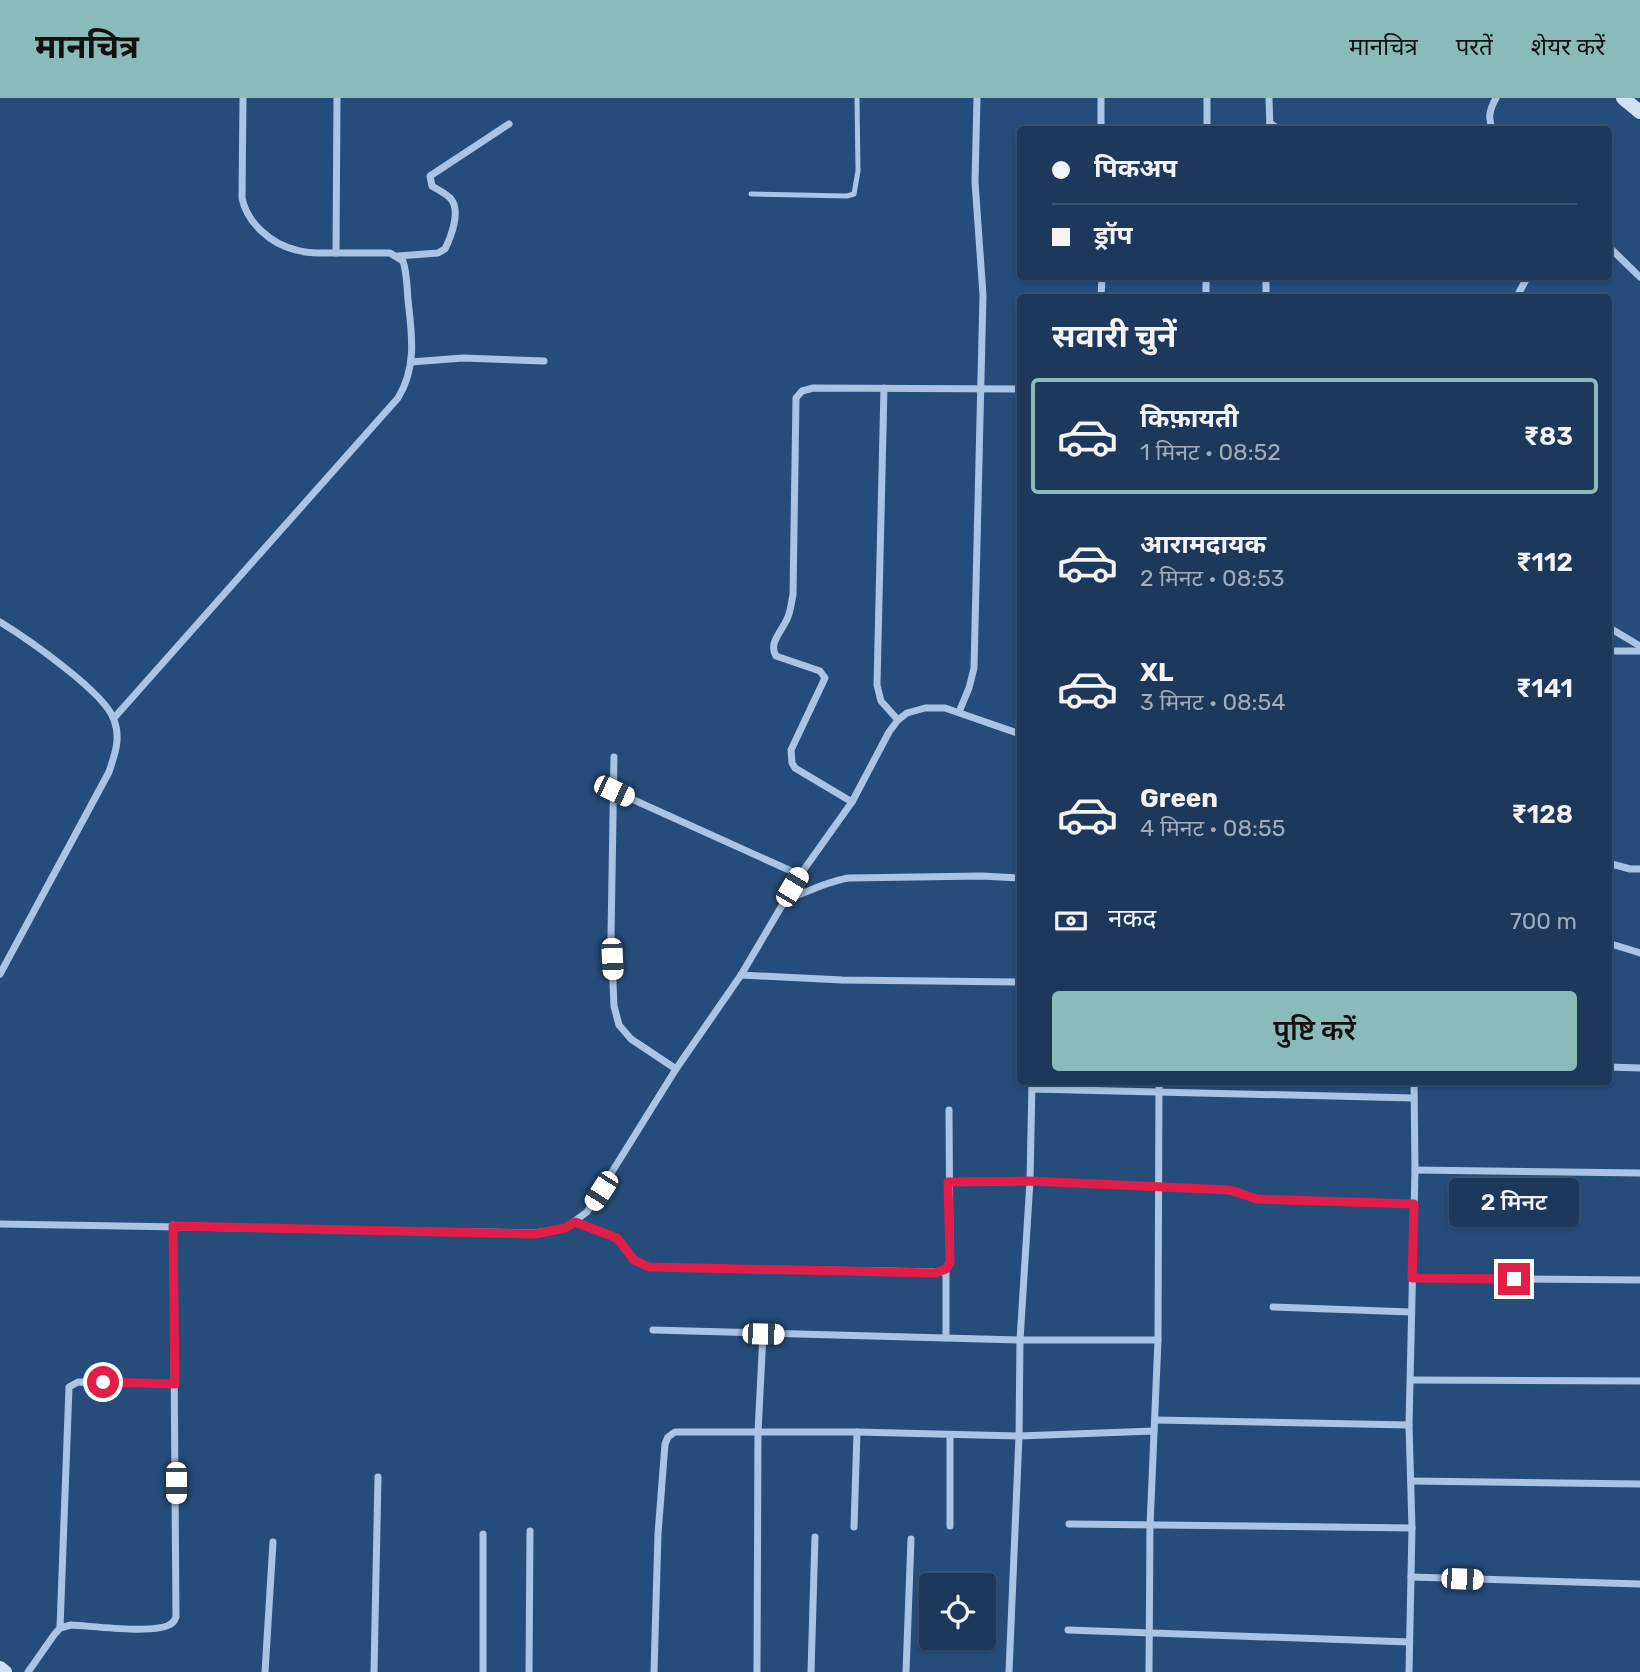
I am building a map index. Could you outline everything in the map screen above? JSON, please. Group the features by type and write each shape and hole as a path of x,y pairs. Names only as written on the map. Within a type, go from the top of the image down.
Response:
{"street":[{"path":"243,98 244,211 255,226 294,250 375,252 398,257 438,253 445,249 455,206 453,200 432,186 429,179 431,175 509,124"},
{"path":"335,253 337,98"},
{"path":"959,712 974,667 983,389 983,295 975,164 977,98"},
{"path":"1101,98 1101,126"},
{"path":"1207,126 1208,98"},
{"path":"1269,98 1270,126"},
{"path":"1490,126 1491,107 1496,98"},
{"path":"1623,98 1640,112"},
{"path":"1612,250 1640,277"},
{"path":"114,718 398,398 406,385 413,342 405,267 398,257"},
{"path":"411,362 463,359 544,361"},
{"path":"852,802 795,768 792,763 791,750 825,678 820,671 810,666 776,656 772,647 788,619 793,596 796,398 802,391 813,388 1017,389"},
{"path":"884,388 877,685 881,701 898,720"},
{"path":"0,622 103,701 114,718 117,731 117,748 109,772 0,974"},
{"path":"1612,630 1640,649"},
{"path":"1612,651 1640,649"},
{"path":"0,1224 535,1234 565,1228 587,1212 676,1069 741,975 800,875 852,802 898,720 907,713 925,708 945,708 1017,733"},
{"path":"614,757 611,936 615,1016 631,1040 676,1069"},
{"path":"614,791 800,875"},
{"path":"1612,864 1640,869"},
{"path":"785,899 808,893 832,881 849,878 1017,878"},
{"path":"1612,944 1640,953"},
{"path":"741,975 842,980 1017,982"},
{"path":"1612,1068 1640,1068"},
{"path":"1009,1672 1032,1085 1159,1094 1414,1098"},
{"path":"1149,1672 1150,1526 1158,1340 1159,1085"},
{"path":"1409,1672 1412,1528 1409,1425 1415,1085"},
{"path":"946,1338 946,1269 950,1263 949,1110"},
{"path":"1415,1170 1640,1173"},
{"path":"948,1182 1030,1181 1230,1190 1257,1199 1414,1204"},
{"path":"575,1222 617,1238 634,1260 649,1267 935,1273 946,1269"},
{"path":"60,1628 71,1625 148,1628 166,1626 174,1621 173,1226"},
{"path":"1412,1278 1640,1280"},
{"path":"1273,1307 1411,1312"},
{"path":"653,1330 1020,1340 1158,1340"},
{"path":"757,1672 758,1432 763,1334"},
{"path":"1411,1380 1640,1381"},
{"path":"29,1672 60,1628 69,1387 78,1382 175,1384"},
{"path":"1155,1420 1409,1425"},
{"path":"654,1672 658,1534 665,1444 668,1437 685,1431 1019,1436 1154,1431"},
{"path":"854,1527 857,1432"},
{"path":"950,1435 950,1526"},
{"path":"374,1672 378,1477"},
{"path":"1411,1481 1640,1484"},
{"path":"1069,1524 1412,1528"},
{"path":"529,1672 530,1531"},
{"path":"483,1534 483,1672"},
{"path":"811,1672 815,1537"},
{"path":"906,1672 911,1539"},
{"path":"265,1672 273,1542"},
{"path":"1411,1577 1640,1584"},
{"path":"1068,1630 1409,1642"},
{"path":"0,1668 5,1672"}],"lane":[{"path":"751,194 854,194 858,171 857,98"}],"route":[{"path":"103,1382 175,1384 173,1226 535,1234 565,1228 575,1222 617,1238 628,1255 639,1264 649,1267 935,1273 942,1272 950,1263 948,1182 1030,1181 1230,1190 1257,1199 1414,1204 1412,1278 1514,1279"}]}
